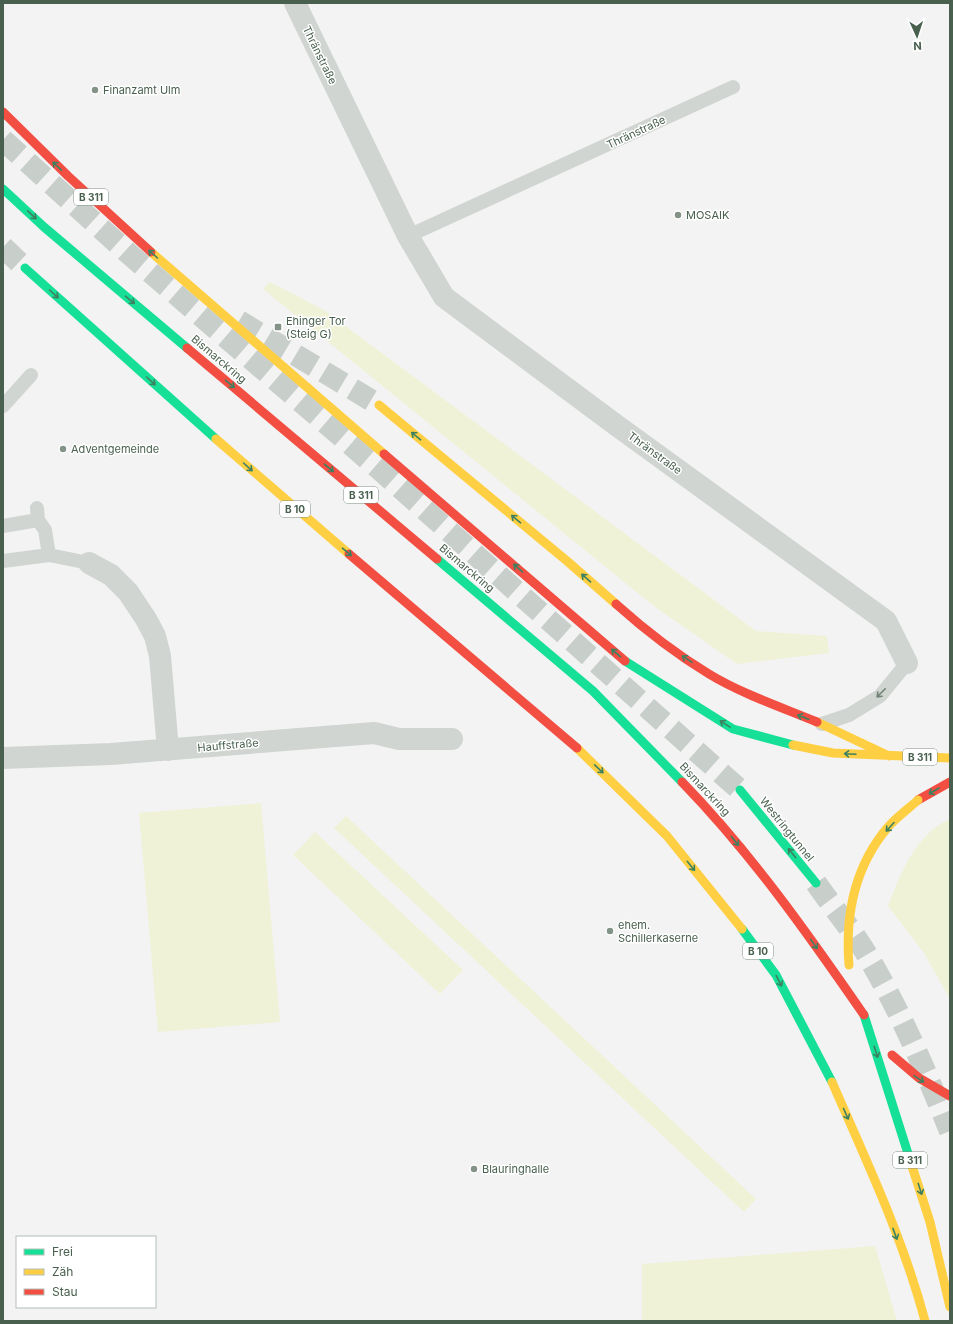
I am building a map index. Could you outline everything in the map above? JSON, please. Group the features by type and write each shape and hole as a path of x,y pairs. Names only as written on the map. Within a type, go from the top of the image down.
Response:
{"main road":[{"name":"B 311","path":"3,112 68,176 182,280 629,664 733,729 780,742 833,753 950,758"},
{"name":"Bismarckring","path":"3,189 44,227 593,691 710,811 803,927 864,1015"},
{"name":"B 10","path":"25,268 279,495 571,742 667,836 735,920 779,982 830,1078 883,1198 920,1302 925,1321"},
{"path":"379,405 568,561 648,632 709,674 742,691 822,724 889,756"},
{"path":"950,782 918,800 889,827 867,859 853,891 847,921 846,946 849,965 864,1015 888,1050 913,1074 937,1091 950,1096"},
{"name":"Westringtunnel","path":"740,790 816,883"},
{"name":"B 311","path":"864,1015 930,1222 950,1307"}],"street":[{"name":"Thränstraße","path":"294,3 408,236 444,297 622,430 886,621 907,663"},
{"path":"89,562 111,575 128,592 146,619 154,636 160,656 168,750"},
{"name":"Hauffstraße","path":"3,758 168,750 374,733 399,739 452,739"}],"lane":[{"name":"Thränstraße","path":"408,236 733,87"},
{"path":"3,406 31,375"},
{"path":"3,526 37,514 45,530 50,555"},
{"path":"3,562 50,555 89,562"},
{"path":"822,724 849,714 880,696 907,663"}],"green space":[{"path":"270,282 324,310 756,631 827,636 829,653 737,664 655,607 263,289"},
{"path":"261,803 280,1022 158,1032 139,813"},
{"path":"346,816 756,1199 744,1212 334,828"},
{"path":"950,819 950,999 924,953 888,906 898,881 911,856 928,834 938,825"},
{"path":"315,832 463,970 440,994 293,855"},
{"path":"875,1246 897,1321 642,1321 642,1264"}],"tunnel":[{"path":"3,140 128,253 379,469 740,790"},
{"path":"3,247 25,268"},
{"path":"239,321 379,405"},
{"path":"816,883 858,940 882,981 913,1044 950,1131"}],"traffic: fast":[{"path":"3,189 44,227 187,348"},
{"path":"25,268 216,439"},
{"path":"437,559 593,691 682,782"},
{"path":"625,661 733,729 793,745"},
{"path":"740,790 816,883"},
{"path":"742,929 776,975 832,1082"},
{"path":"864,1015 911,1163"}],"traffic: slow":[{"path":"151,252 384,454"},
{"path":"379,405 567,561 616,604"},
{"path":"216,439 349,554"},
{"path":"817,722 889,756"},
{"path":"793,745 833,753 950,758"},
{"path":"577,748 667,836 742,929"},
{"path":"849,965 848,946 851,910 860,875 867,858 888,827 918,800"},
{"path":"832,1082 895,1229 925,1321"},
{"path":"911,1163 930,1222 950,1307"}],"traffic: jam":[{"path":"3,112 68,176 151,252"},
{"path":"187,348 437,559"},
{"path":"384,454 625,661"},
{"path":"349,554 577,748"},
{"path":"616,604 661,641 709,674 748,694 817,722"},
{"path":"682,782 732,837 778,895 822,954 864,1015"},
{"path":"918,800 950,782"},
{"path":"892,1055 919,1078 950,1096"}],"place":[{"name":"Finanzamt Ulm","path":"95,90"},
{"name":"MOSAIK","path":"678,215"},
{"name":"Ehinger Tor (Steig G)","path":"278,327"},
{"name":"Adventgemeinde","path":"63,449"},
{"name":"ehem. Schillerkaserne","path":"610,931"},
{"name":"Blauringhalle","path":"474,1169"}]}
